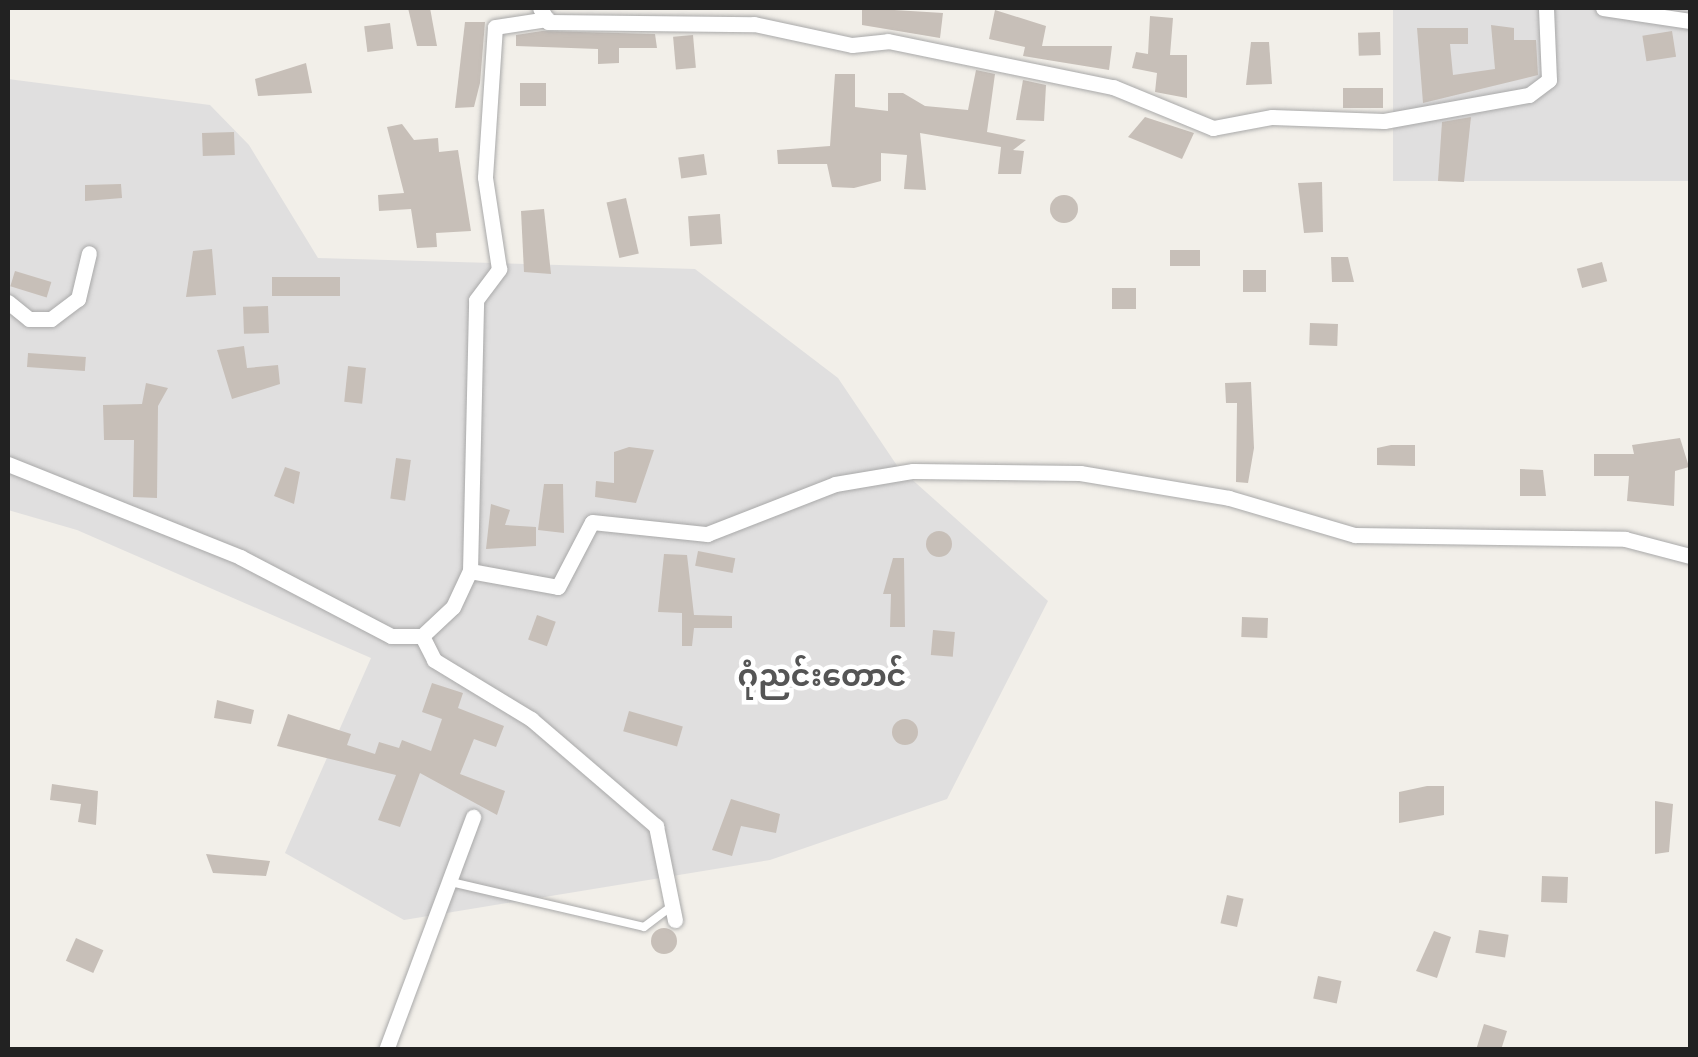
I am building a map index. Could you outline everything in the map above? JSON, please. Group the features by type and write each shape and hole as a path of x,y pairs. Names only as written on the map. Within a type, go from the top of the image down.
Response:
{"street":[{"path":"422,636 452,607 470,571 476,300 499,269 486,177 496,27 543,13 754,24 852,45 888,42 1113,87 1213,128 1272,116 1384,122 1529,95 1549,80 1546,8"},
{"path":"1603,8 1690,21"},
{"path":"8,302 29,320 51,319 78,299 89,253"},
{"path":"8,464 240,557 360,626 422,636"},
{"path":"470,571 558,587 592,522 707,534 835,484 913,471 1080,473 1229,498 1355,535 1626,538 1690,556"},
{"path":"422,636 434,660 530,719 656,826 672,914"},
{"path":"386,1050 473,817"}],"lane":[{"path":"450,882 644,927 672,914"}],"shaded area":[{"path":"1393,8 1690,8 1690,181 1393,181"},
{"path":"8,79 210,105 249,145 318,258 695,269 838,378 898,467 1048,601 947,799 770,860 404,920 285,853 371,658 77,530 8,510"}],"building":[{"path":"408,8 430,8 437,46 417,46"},
{"path":"862,8 943,13 940,38 862,25"},
{"path":"995,10 1046,26 1042,46 1112,46 1109,70 1023,56 1025,47 989,39"},
{"path":"1150,16 1173,18 1170,55 1187,55 1187,98 1155,92 1157,73 1132,68 1136,52 1148,54"},
{"path":"465,22 485,22 480,83 474,107 455,108"},
{"path":"390,23 393,49 367,52 364,26"},
{"path":"1491,25 1514,28 1514,40 1536,40 1538,75 1423,103 1417,28 1468,28 1468,44 1450,44 1453,75 1495,69"},
{"path":"542,31 655,34 657,48 619,48 619,63 598,64 598,49 516,46 516,35"},
{"path":"1672,31 1676,57 1646,61 1642,36"},
{"path":"1380,32 1381,55 1359,56 1358,33"},
{"path":"693,35 696,68 676,70 673,37"},
{"path":"1251,42 1269,42 1272,84 1246,85"},
{"path":"306,63 312,93 258,96 255,79"},
{"path":"976,70 995,74 987,132 1026,140 1013,150 1024,151 1021,174 998,174 1001,147 920,133 926,190 904,189 907,155 881,153 881,181 854,188 832,187 827,164 778,164 777,150 830,146 835,74 855,74 855,107 888,111 888,93 903,93 925,106 968,110"},
{"path":"1023,80 1046,85 1044,121 1016,120"},
{"path":"520,83 546,83 546,106 520,106"},
{"path":"1343,88 1383,88 1383,108 1343,108"},
{"path":"1145,117 1194,133 1182,159 1128,137"},
{"path":"1471,117 1464,182 1438,181 1442,122"},
{"path":"402,124 414,140 438,138 439,152 458,150 471,231 436,233 437,247 417,248 411,209 379,211 378,195 404,193 387,127"},
{"path":"234,132 235,155 203,156 202,133"},
{"path":"704,154 707,175 681,178 678,158"},
{"path":"1322,182 1323,232 1304,233 1298,183"},
{"path":"121,184 122,198 85,201 85,185"},
{"path":"1064,195 1074,199 1078,209 1074,219 1064,223 1054,219 1050,209 1054,199"},
{"path":"626,198 639,254 619,258 607,202"},
{"path":"544,209 551,274 524,272 521,211"},
{"path":"720,214 722,244 690,246 688,216"},
{"path":"212,249 216,295 186,297 193,251"},
{"path":"1170,250 1200,250 1200,266 1170,266"},
{"path":"1331,257 1348,257 1354,282 1332,282"},
{"path":"1602,262 1607,281 1582,288 1577,269"},
{"path":"1243,270 1266,270 1266,292 1243,292"},
{"path":"15,271 51,282 47,297 10,286"},
{"path":"272,277 340,277 340,296 272,296"},
{"path":"1112,288 1136,288 1136,309 1112,309"},
{"path":"268,306 269,333 244,334 243,307"},
{"path":"1310,323 1338,324 1337,346 1309,345"},
{"path":"244,346 247,368 278,365 280,384 232,399 217,350"},
{"path":"28,353 86,357 85,371 27,367"},
{"path":"348,366 366,368 362,404 344,402"},
{"path":"1251,382 1254,448 1248,483 1236,482 1237,403 1226,403 1225,383"},
{"path":"146,383 168,388 158,406 157,498 133,497 134,440 104,440 103,405 142,404"},
{"path":"1680,438 1689,467 1675,471 1674,506 1627,501 1629,476 1594,476 1594,454 1634,454 1632,445"},
{"path":"1415,445 1415,466 1377,465 1377,448"},
{"path":"629,447 654,450 636,503 595,497 596,481 614,483 614,452"},
{"path":"396,458 411,460 405,501 390,499"},
{"path":"285,467 300,472 294,504 274,496"},
{"path":"1520,469 1543,470 1546,496 1520,496"},
{"path":"544,484 563,484 564,533 538,530"},
{"path":"491,504 510,510 505,525 536,527 536,546 486,549"},
{"path":"939,531 948,535 952,544 948,553 939,557 930,553 926,544 930,535"},
{"path":"698,551 735,558 732,573 695,566"},
{"path":"664,554 687,555 694,615 732,616 732,628 694,628 692,646 682,646 682,613 658,612"},
{"path":"893,558 904,558 905,627 890,627 891,594 883,594"},
{"path":"537,615 556,622 547,646 528,639"},
{"path":"1242,617 1268,618 1267,638 1241,637"},
{"path":"933,630 955,632 953,657 931,655"},
{"path":"432,683 463,693 458,708 504,726 496,747 474,739 460,774 505,791 497,815 420,773 400,827 378,820 396,775 277,746 288,714 351,734 347,745 375,754 379,742 399,748 402,740 431,751 442,719 422,712"},
{"path":"217,700 254,710 251,724 214,718"},
{"path":"629,711 683,726 677,747 623,731"},
{"path":"905,719 914,723 918,732 914,741 905,745 896,741 892,732 896,723"},
{"path":"52,784 98,791 96,825 78,822 81,804 50,800"},
{"path":"1444,786 1444,815 1399,823 1399,792"},
{"path":"731,799 780,814 776,833 741,826 732,856 712,850"},
{"path":"1655,801 1673,804 1669,852 1655,854"},
{"path":"206,854 270,861 266,876 213,873"},
{"path":"1542,876 1568,877 1567,903 1541,902"},
{"path":"1227,895 1244,899 1237,927 1220,923"},
{"path":"664,928 673,932 677,941 673,950 664,954 655,950 651,941 655,932"},
{"path":"1479,930 1509,935 1505,957 1475,953"},
{"path":"1434,931 1451,937 1437,978 1416,971"},
{"path":"76,938 103,950 93,973 66,961"},
{"path":"1318,976 1341,981 1337,1003 1313,998"},
{"path":"1484,1024 1507,1031 1501,1050 1476,1050"}],"district":[{"name":"ဂုံညင်းတောင်","path":"822,674"}]}
